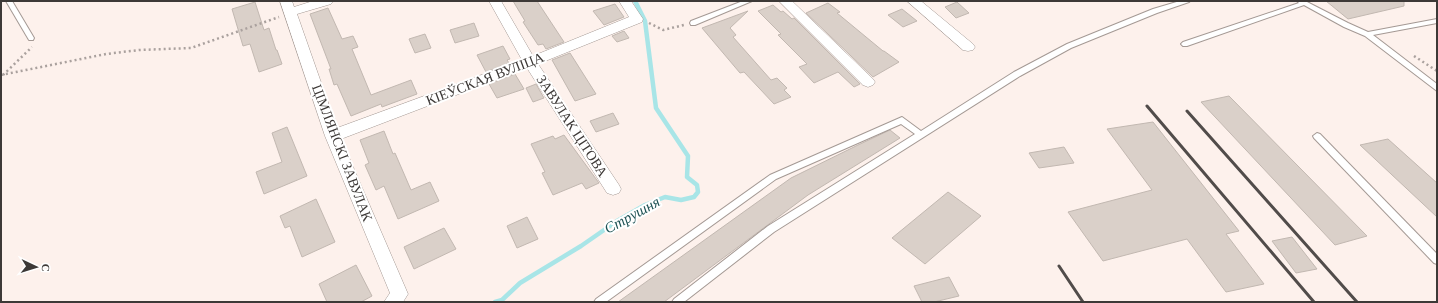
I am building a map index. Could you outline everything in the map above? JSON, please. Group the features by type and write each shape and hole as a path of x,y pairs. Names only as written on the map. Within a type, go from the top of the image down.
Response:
{"street":[{"path":"289,7 327,1"},
{"name":"ЗАВУЛАК ЦІТОВА","path":"495,1 530,62 613,189"},
{"path":"625,1 637,20"},
{"path":"785,1 868,82"},
{"path":"913,1 968,47"},
{"name":"ЦІМЛЯНСКІ ЗАВУЛАК","path":"289,7 332,136 399,294 393,302"},
{"name":"КІЕЎСКАЯ ВУЛІЦА","path":"332,136 530,62 637,20"}],"lane":[{"path":"10,1 31,38"},
{"path":"693,23 749,1"},
{"path":"677,302 771,229 1017,74 1069,46 1155,11 1187,1"},
{"path":"1185,44 1305,2 1346,25 1367,34 1437,88"},
{"path":"1367,34 1437,21"},
{"path":"599,302 773,177 902,120 921,135"},
{"path":"1316,136 1437,260"}],"path":[{"path":"1,76 106,54 139,50 191,48 289,7"},
{"path":"637,20 645,21 663,30 693,23"},
{"path":"1,76 32,48 31,38"}],"building":[{"path":"513,1 537,1 564,42 546,49 543,44 538,45 523,22 525,21"},
{"path":"1326,1 1404,1 1404,6 1348,19"},
{"path":"255,2 264,30 269,28 282,64 259,72 250,44 243,46 232,9"},
{"path":"957,2 969,13 956,18 945,7"},
{"path":"828,3 840,12 837,13 883,51 899,62 873,77 806,13"},
{"path":"615,4 624,17 604,25 593,11"},
{"path":"773,5 792,19 794,18 860,84 854,87 838,72 814,83 799,67 807,64 778,35 781,34 758,11"},
{"path":"328,8 342,39 353,36 358,47 352,49 371,95 411,80 417,94 382,107 381,104 351,116 337,84 334,85 329,69 331,69 310,14"},
{"path":"902,9 917,21 903,27 888,15"},
{"path":"748,11 730,28 736,35 733,37 771,80 777,78 787,88 784,90 791,97 774,104 744,72 740,73 702,28"},
{"path":"474,23 479,36 455,43 450,30"},
{"path":"624,31 629,38 617,42 612,36"},
{"path":"425,34 431,48 415,53 409,39"},
{"path":"503,46 510,59 507,60 509,63 486,72 477,55"},
{"path":"570,53 596,94 575,101 552,60"},
{"path":"515,74 524,89 497,98 489,84"},
{"path":"536,84 544,98 533,102 526,88"},
{"path":"1229,96 1367,236 1335,245 1201,102"},
{"path":"613,113 619,124 596,132 590,121"},
{"path":"1153,122 1239,231 1226,234 1264,284 1226,292 1187,239 1103,261 1068,212 1152,190 1107,129"},
{"path":"287,127 307,176 264,194 256,172 282,162 272,133"},
{"path":"890,130 900,138 808,195 664,302 618,302 791,178"},
{"path":"384,131 393,154 395,153 411,190 430,182 439,201 398,219 384,186 376,190 365,165 369,163 360,140"},
{"path":"564,135 599,183 586,189 582,183 553,195 542,173 545,172 531,144 553,136 555,139"},
{"path":"1388,139 1437,183 1437,217 1360,145"},
{"path":"1064,147 1074,163 1039,168 1029,153"},
{"path":"948,192 981,216 925,264 892,238"},
{"path":"316,199 335,242 302,257 290,226 285,228 280,216"},
{"path":"527,217 538,239 517,248 507,226"},
{"path":"444,228 456,249 414,269 404,247"},
{"path":"1292,237 1317,269 1296,273 1272,241"},
{"path":"356,265 372,296 361,302 327,302 319,284"},
{"path":"949,277 959,296 934,302 922,302 914,286"}],"waterway":[{"name":"Струшня","path":"495,302 502,300 520,283 581,246 617,221 645,205 665,197 681,200 694,197 698,192 697,185 687,177 688,156 656,108 645,21 635,1"}],"railway":[{"path":"1147,106 1314,302"},
{"path":"1187,111 1357,302"},
{"path":"1059,266 1083,302"}]}
